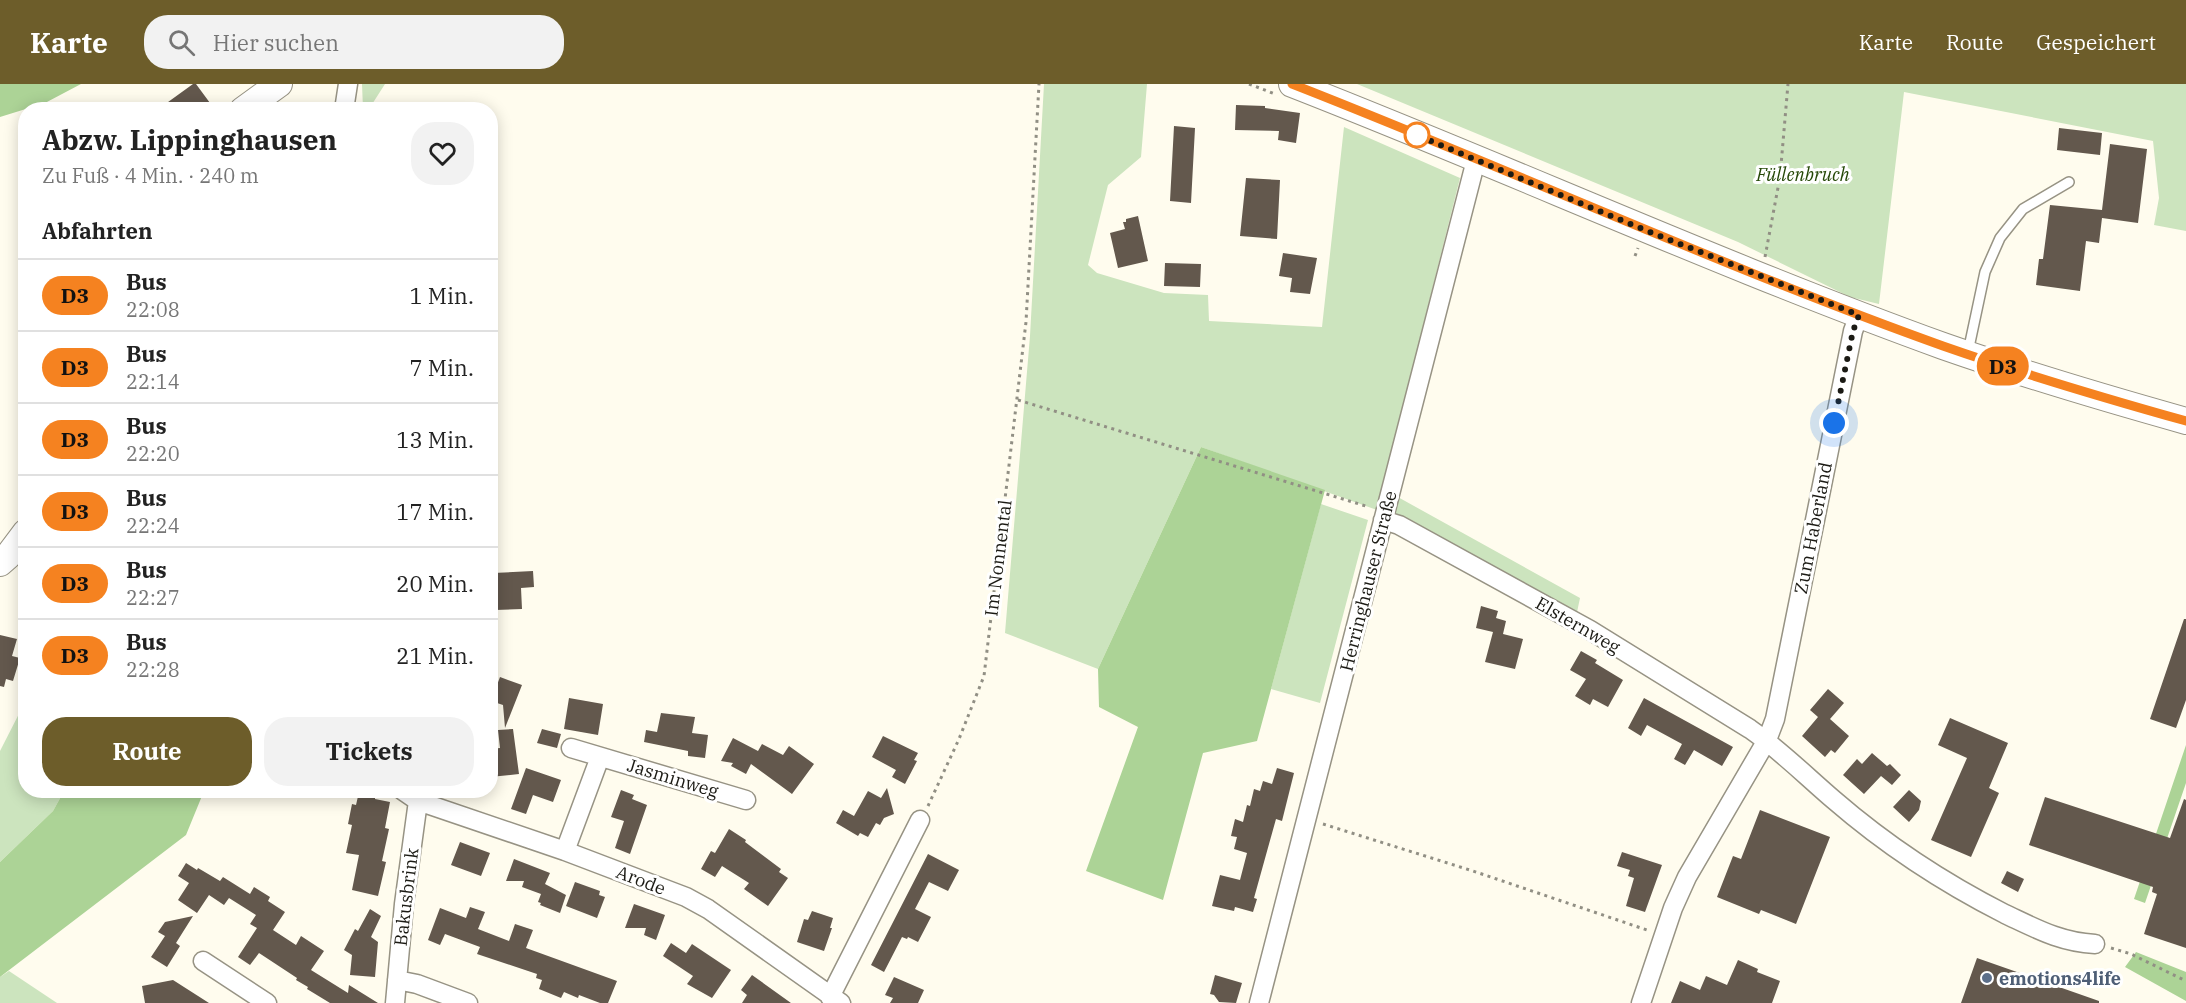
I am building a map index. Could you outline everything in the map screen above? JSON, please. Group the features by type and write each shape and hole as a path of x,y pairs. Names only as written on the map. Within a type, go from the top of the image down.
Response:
{"street":[{"path":"254,102 279,84"},
{"path":"345,102 348,84"},
{"path":"1292,84 1859,315 2050,381 2186,421"},
{"name":"Herringhauser Straße","path":"1258,1003 1476,160"},
{"name":"Zum Haberland","path":"1641,1003 1673,908 1687,878 1767,740 1774,719 1853,331 1859,315"},
{"name":"Elsternweg","path":"1383,520 1399,525 1590,630 1767,740"},
{"path":"0,563 18,543"},
{"path":"1767,740 1840,805 1908,858 1977,900 2050,936 2075,943 2095,944"},
{"name":"Jasminweg","path":"571,748 746,800"},
{"path":"565,851 600,757"},
{"name":"Bakusbrink","path":"395,1003 404,904 418,798"},
{"name":"Arode","path":"441,799 565,851 694,901 835,1000"},
{"path":"835,1000 921,820"},
{"path":"203,961 256,1000"},
{"path":"397,980 417,984 468,1003"}],"lane":[{"path":"1968,354 1985,272 2000,238 2024,209 2069,182"}],"path":[{"name":"Im Nonnental","path":"921,820 959,740 984,676 1026,322 1039,84"},
{"path":"1761,276 1780,177 1788,84"},
{"path":"1018,400 1370,508 1383,520"},
{"path":"1307,819 1473,871 1663,936"},
{"path":"2095,944 2132,954 2186,981"}],"green space":[{"path":"0,84 81,84 47,102 18,102 18,111 0,117"},
{"path":"362,84 385,84 373,102 363,102"},
{"path":"1044,84 1147,84 1141,157 1108,185 1088,265 1097,273 1164,293 1208,295 1209,321 1322,327 1344,127 1460,178 1377,510 1201,447 1098,669 1005,633 1030,336"},
{"name":"Füllenbruch","path":"1357,84 2186,84 2186,231 2154,225 2159,198 2153,141 1904,92 1879,304 1850,297 1738,242"},
{"path":"1201,447 1325,490 1257,741 1203,753 1163,900 1086,871 1138,727 1099,707 1098,669"},
{"path":"1396,496 1580,598 1576,617 1393,517"},
{"path":"1321,504 1368,520 1320,703 1271,689"},
{"path":"18,716 18,798 60,798 53,811 0,862 0,751"},
{"path":"2186,745 2186,783 2145,903 2134,899"},
{"path":"60,798 201,798 186,835 0,977 0,862 53,811"},
{"path":"2136,952 2186,972 2186,1001 2125,967"},
{"path":"9,971 57,1003 0,1003 0,977"}],"building":[{"path":"196,84 209,102 168,102"},
{"path":"1236,105 1265,106 1265,108 1300,113 1296,143 1278,140 1279,131 1235,130"},
{"path":"1174,126 1195,128 1191,203 1170,201"},
{"path":"2059,128 2102,133 2100,155 2057,150"},
{"path":"2110,144 2147,149 2138,223 2102,218 2099,243 2086,241 2080,291 2036,285 2039,259 2043,259 2050,205 2102,210"},
{"path":"1246,178 1280,180 1277,239 1240,236"},
{"path":"1138,216 1148,261 1118,268 1110,233 1125,229 1123,222 1126,222 1126,219"},
{"path":"1283,253 1317,258 1310,294 1290,292 1292,278 1279,276"},
{"path":"1165,263 1201,264 1200,287 1164,286"},
{"path":"533,571 534,587 521,588 522,609 498,610 498,573"},
{"path":"1481,606 1498,611 1496,618 1506,621 1503,634 1523,639 1515,669 1485,662 1493,632 1476,628"},
{"path":"2184,619 2186,619 2186,700 2176,728 2150,719"},
{"path":"0,635 17,639 12,656 18,658 18,665 13,681 6,679 4,687 0,686"},
{"path":"1581,651 1597,660 1595,663 1623,680 1608,707 1593,699 1590,705 1575,696 1586,679 1570,670"},
{"path":"500,677 522,685 505,728 503,705 498,703"},
{"path":"1828,689 1844,703 1830,719 1849,736 1835,753 1831,750 1825,757 1802,736 1818,717 1810,710"},
{"path":"569,698 603,704 598,735 564,729"},
{"path":"1644,698 1733,747 1722,766 1694,750 1685,765 1674,759 1682,744 1647,725 1641,736 1628,728"},
{"path":"661,713 695,717 692,733 708,735 705,758 688,756 688,751 644,742 646,730 657,732"},
{"path":"1950,718 2008,743 1989,788 1999,793 1971,857 1931,840 1967,758 1938,745"},
{"path":"513,729 519,774 498,776 498,748 500,748 498,730"},
{"path":"542,729 561,734 557,748 537,743"},
{"path":"883,736 918,753 914,760 917,761 905,784 892,777 896,770 872,757"},
{"path":"733,738 758,751 762,744 783,755 789,746 814,764 792,794 751,764 746,774 731,766 733,763 721,761"},
{"path":"1872,753 1887,766 1890,764 1901,775 1892,785 1881,776 1864,794 1843,775 1857,759 1862,764"},
{"path":"526,768 561,780 553,802 533,795 526,814 511,809"},
{"path":"1277,768 1294,773 1282,821 1276,819 1254,898 1257,899 1253,912 1235,907 1234,911 1212,906 1220,875 1240,880 1247,853 1234,849 1237,837 1231,836 1235,819 1243,822 1254,789 1260,791 1263,781 1272,784"},
{"path":"887,788 894,814 884,818 880,825 876,823 868,837 860,833 858,836 836,823 843,810 854,816 868,791 881,798"},
{"path":"621,790 634,795 632,799 647,805 630,854 615,848 624,821 611,817"},
{"path":"1909,790 1921,801 1919,810 1909,822 1893,807"},
{"path":"2045,797 2170,838 2184,799 2186,800 2186,948 2144,934 2157,894 2152,892 2153,887 2029,845"},
{"path":"358,798 375,798 390,802 385,828 389,829 382,861 386,862 378,896 352,890 359,855 346,853 352,825 348,824 352,804 356,805"},
{"path":"1760,810 1830,837 1796,924 1761,910 1759,914 1717,897 1733,856 1741,859"},
{"path":"729,829 781,869 779,872 788,878 768,906 744,889 749,883 722,866 715,877 701,869 711,851 715,853"},
{"path":"460,842 490,853 481,876 451,865"},
{"path":"1622,852 1662,865 1645,912 1626,906 1634,878 1628,876 1630,870 1617,866"},
{"path":"928,854 959,870 948,891 929,882 915,909 931,917 918,942 902,937 884,972 871,965"},
{"path":"514,859 550,873 545,884 566,895 560,913 540,905 541,903 538,902 541,894 522,887 524,881 506,881"},
{"path":"186,863 220,881 223,877 250,894 254,887 270,897 268,901 285,912 273,930 296,945 301,936 324,951 311,970 348,993 349,985 378,1003 330,1003 259,953 250,965 238,957 257,928 250,924 256,915 229,898 224,905 209,895 197,913 178,900 189,883 178,876"},
{"path":"2007,871 2024,879 2018,892 2001,883"},
{"path":"575,882 600,891 599,895 605,897 597,918 566,906"},
{"path":"634,904 665,915 656,940 644,935 646,928 625,928"},
{"path":"470,907 485,912 478,929 509,941 515,924 533,930 526,948 617,981 608,1003 600,1003 579,995 578,998 564,992 561,998 539,989 542,980 536,978 537,974 477,954 480,947 445,934 440,945 428,940 440,908 466,918"},
{"path":"370,909 381,916 371,937 378,942 375,977 350,975 352,955 344,950 355,929 358,931"},
{"path":"812,911 833,918 824,951 797,942 804,919 808,920"},
{"path":"193,916 176,943 180,946 167,967 151,957 165,936 158,932 165,922"},
{"path":"671,943 686,953 692,944 731,970 712,998 687,984 693,976 663,956"},
{"path":"1977,958 2099,1001 2099,1003 1961,1003"},
{"path":"1738,960 1758,969 1757,972 1780,981 1772,1003 1671,1003 1680,981 1700,990 1706,976 1727,985"},
{"path":"752,975 791,1003 742,1003 747,995 741,990"},
{"path":"1215,975 1242,983 1236,1003 1219,1002 1214,995 1210,994"},
{"path":"894,977 924,990 918,1003 890,1003 893,998 885,995"},
{"path":"173,980 209,1003 145,1003 142,986"}],"bus line":[{"name":"D3","path":"1292,84 1645,230 1859,315 2050,381 2186,421"}],"place":[{"name":"emotions4life","path":"1987,978"}],"route":[{"path":"1417,135 1414,134 1645,230 1859,315 1853,331 1834,423"}]}
